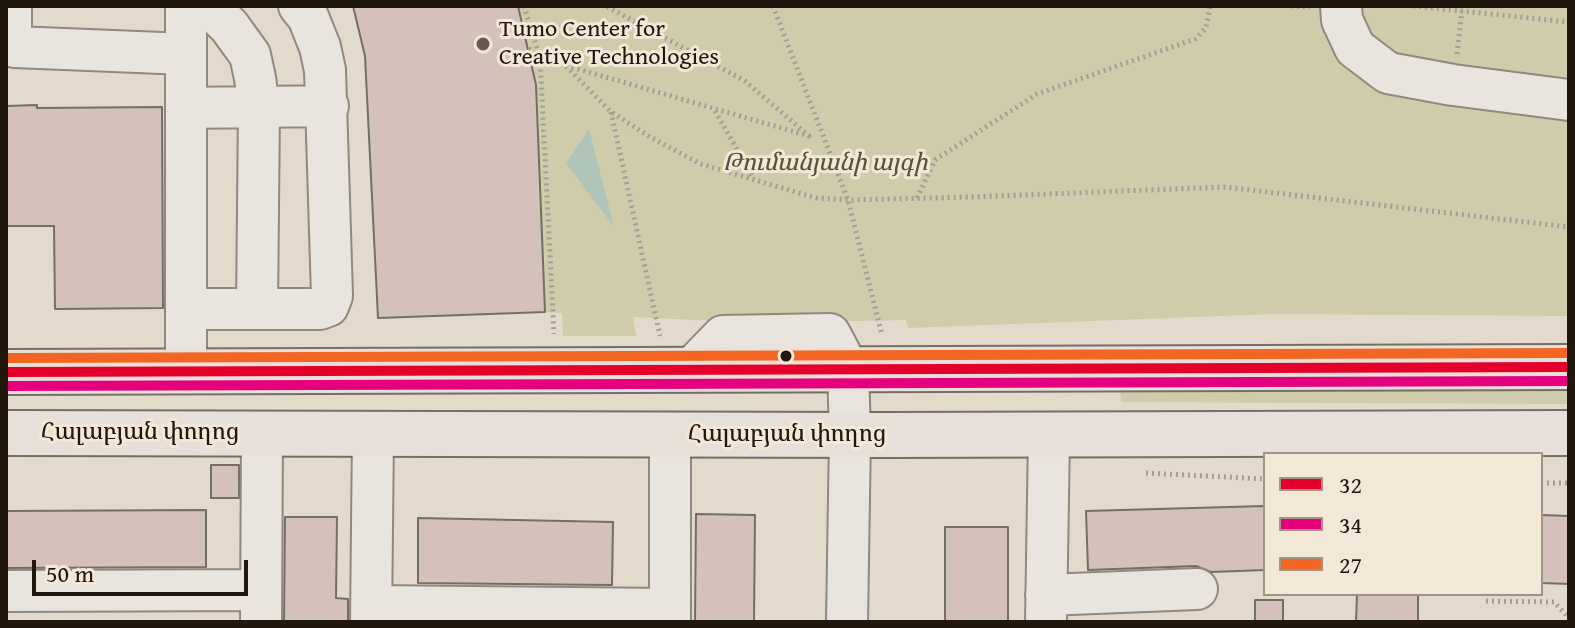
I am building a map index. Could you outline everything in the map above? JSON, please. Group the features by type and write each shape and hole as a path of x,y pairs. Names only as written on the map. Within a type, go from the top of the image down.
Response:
{"main road":[{"path":"6,372 1569,367"},
{"name":"Հալաբյան փողոց","path":"6,433 1569,433"}],"street":[{"path":"11,6 11,39 15,47 186,54"},
{"path":"186,6 186,372"},
{"path":"208,6 229,26 250,55 259,108 257,309"},
{"path":"207,309 320,309 328,306 332,296 328,106 320,47 308,17 299,6"},
{"path":"1341,6 1342,20 1355,48 1388,73 1569,100"},
{"path":"186,108 328,106"},
{"path":"847,622 848,368"},
{"path":"6,591 261,606 262,433"},
{"path":"373,433 372,617 670,615 670,435"},
{"path":"1049,435 1046,608 1197,589"}],"path":[{"path":"524,6 540,58 554,336"},
{"path":"529,48 540,58 714,111 809,136 745,81 606,6"},
{"path":"773,6 848,200 883,337"},
{"path":"917,198 935,160 1037,94 1195,39 1206,28 1210,6"},
{"path":"1413,6 1569,22"},
{"path":"566,66 610,111 701,164 816,198 848,200 1224,187 1569,227"},
{"path":"610,111 660,336"},
{"path":"714,111 755,180"},
{"path":"1543,483 1569,483"},
{"path":"1486,601 1554,602 1569,618"}],"green space":[{"name":"Թումանյանի այգի","path":"518,6 1569,6 1569,316 1274,314 908,328 906,320 756,323 633,317 636,336 563,336 562,313 545,312 536,85"},
{"path":"1569,387 1569,404 1121,402 1120,391 1415,390"}],"shaded area":[{"path":"589,129 614,227 566,163"}],"building":[{"path":"353,6 518,6 536,85 545,312 378,318 365,56"},
{"path":"37,105 37,108 162,107 163,308 55,309 54,226 6,226 6,106"},
{"path":"211,465 239,465 239,498 211,498"},
{"path":"1263,506 1263,570 1211,572 1196,566 1088,570 1086,511"},
{"path":"206,510 206,567 7,568 6,511"},
{"path":"696,514 755,515 754,622 695,622"},
{"path":"1543,515 1569,516 1569,584 1543,583"},
{"path":"285,517 337,517 336,598 348,599 348,622 284,622"},
{"path":"418,518 613,522 612,585 418,583"},
{"path":"945,527 1008,527 1008,622 945,622"},
{"path":"1357,596 1418,596 1418,622 1356,622"},
{"path":"1255,600 1283,600 1283,622 1255,622"}],"transit line":[{"name":"27","path":"6,358 1569,353"},
{"name":"32","path":"6,372 1569,367"},
{"name":"34","path":"6,386 1569,381"}],"place":[{"name":"Tumo Center for Creative Technologies","path":"483,44"}]}
